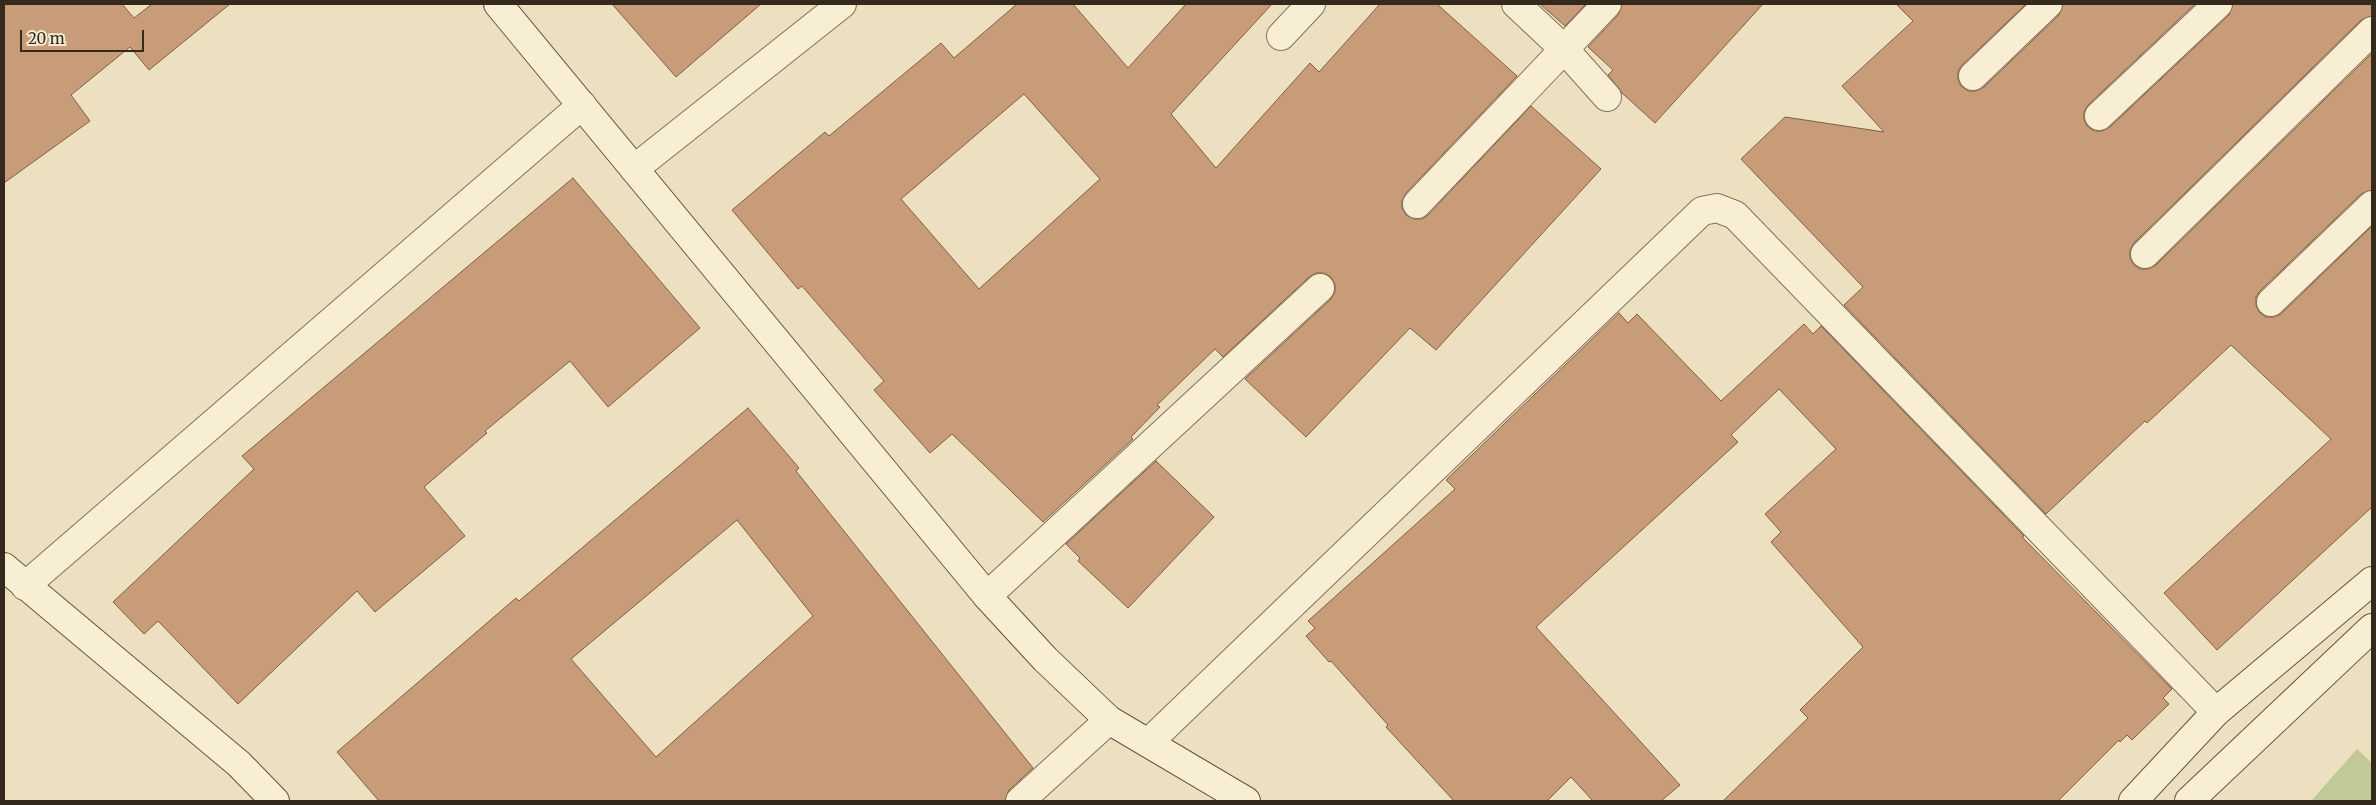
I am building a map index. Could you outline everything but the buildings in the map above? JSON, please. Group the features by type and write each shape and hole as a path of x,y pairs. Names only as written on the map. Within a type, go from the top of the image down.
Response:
{"street":[{"path":"498,4 987,596 1045,660 1109,720 1246,801"},
{"path":"634,168 842,4"},
{"path":"1281,36 1311,4"},
{"path":"1516,4 1564,50 1607,97"},
{"path":"1417,204 1607,4"},
{"path":"1973,76 2048,4"},
{"path":"2099,116 2218,4"},
{"path":"2145,254 2372,32"},
{"path":"275,801 239,764 10,574 582,105"},
{"path":"2271,302 2372,206"},
{"path":"1149,742 1702,211 1717,208 1735,214 2216,712"},
{"path":"987,596 1320,288"},
{"path":"2133,801 2216,712 2372,581"},
{"path":"2189,801 2372,628"},
{"path":"1020,801 1109,720"}],"green space":[{"path":"2357,749 2372,763 2372,801 2311,801"}]}
